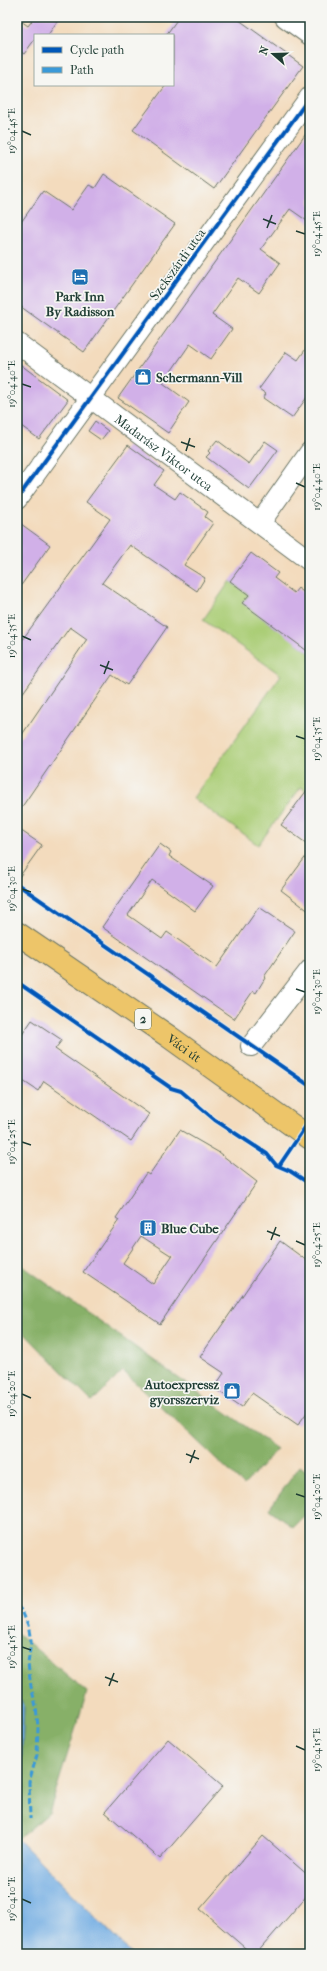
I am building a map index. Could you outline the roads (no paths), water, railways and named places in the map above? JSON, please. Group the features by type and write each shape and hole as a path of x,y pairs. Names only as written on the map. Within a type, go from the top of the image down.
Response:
{"main road":[{"name":"Váci út","path":"17,933 168,1036 310,1138"}],"street":[{"path":"285,17 310,35"},
{"name":"Szekszárdi utca","path":"17,499 310,97"},
{"name":"Madarász Viktor utca","path":"17,342 310,561"},
{"path":"260,523 310,452"},
{"path":"251,1046 310,970"}],"water":[{"path":"17,1697 24,1705 18,1839 132,1954 17,1954"}],"place":[{"name":"Park Inn By Radisson","path":"80,277"},
{"name":"Schermann-Vill","path":"143,377"},
{"name":"Blue Cube","path":"148,1228"},
{"name":"Autoexpressz gyorsszerviz","path":"232,1391"}]}
